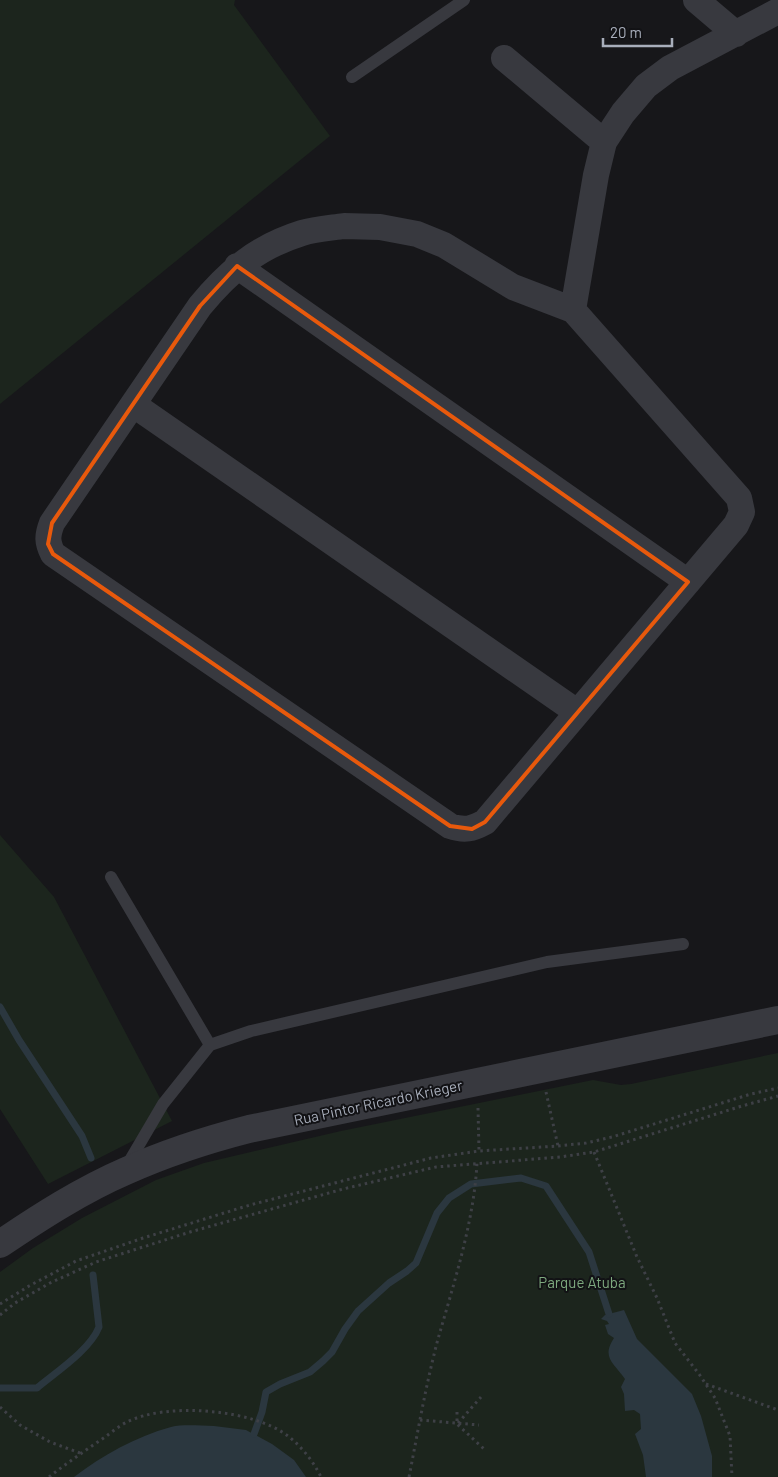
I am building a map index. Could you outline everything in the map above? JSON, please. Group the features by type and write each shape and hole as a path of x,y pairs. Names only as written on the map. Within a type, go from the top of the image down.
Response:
{"street":[{"path":"696,0 736,34"},
{"path":"573,310 587,218 604,142 623,113 646,86 670,68 778,11"},
{"path":"504,58 604,142"},
{"path":"344,226 380,227 417,234 444,245 513,288 573,310 738,498 742,512 736,525 485,822 472,829 462,830 450,826 53,554 48,544 48,534 52,523 200,306 219,283 238,266 271,245 303,232 344,226"},
{"path":"238,266 688,582"},
{"path":"134,405 577,712"},
{"name":"Rua Pintor Ricardo Krieger","path":"0,1244 68,1201 124,1172 205,1141 248,1129 778,1020"}],"lane":[{"path":"352,77 464,0"},
{"path":"111,876 210,1046"},
{"path":"124,1172 162,1104 210,1046 251,1031 547,962 683,944"}],"path":[{"path":"540,1069 558,1146"},
{"path":"477,1082 479,1151"},
{"path":"0,1304 76,1261 250,1205 432,1158 479,1151 586,1143 612,1137 751,1094 778,1088"},
{"path":"0,1315 15,1303 50,1283 96,1262 190,1232 353,1186 436,1167 560,1157 594,1152 778,1096"},
{"path":"594,1152 675,1343 715,1398 730,1436 732,1477"},
{"path":"409,1477 438,1341 475,1192 477,1164"},
{"path":"705,1384 778,1410"},
{"path":"457,1424 480,1397"},
{"path":"0,1407 20,1425 50,1442 80,1453"},
{"path":"49,1477 80,1453 127,1422 154,1413 180,1410 217,1412 265,1423 287,1435 306,1452 321,1477"},
{"path":"457,1412 457,1424 484,1449"},
{"path":"420,1420 479,1425"}],"highlighted area":[{"path":"237,266 688,582 485,822 472,829 450,826 53,554 48,544 52,523 200,306"}],"green space":[{"path":"0,0 235,0 234,5 330,136 0,404"},
{"path":"0,835 54,897 172,1121 48,1184 0,1109"},
{"name":"Parque Atuba","path":"778,1053 778,1477 0,1477 0,1272 33,1248 82,1218 156,1180 204,1163 341,1131 593,1080 621,1085 631,1084"}],"shaded area":[{"path":"624,1310 637,1339 692,1394 701,1416 712,1456 712,1477 646,1477 643,1455 635,1434 641,1429 640,1414 634,1410 625,1411 624,1394 621,1387 625,1379 610,1360 610,1345 614,1338 608,1334 605,1325 609,1324 607,1321 601,1319 605,1315"},
{"path":"181,1426 214,1426 246,1430 272,1444 294,1460 306,1477 74,1477 96,1461 158,1431"}],"waterway":[{"path":"0,1007 19,1040 82,1136 91,1158"},
{"path":"254,1434 262,1412 266,1392 310,1372 332,1352 358,1311 389,1283 416,1263 437,1213 449,1198 471,1184 521,1178 546,1186 589,1252 609,1314"},
{"path":"0,1388 37,1388 72,1360 95,1336 99,1327 93,1275"}]}
